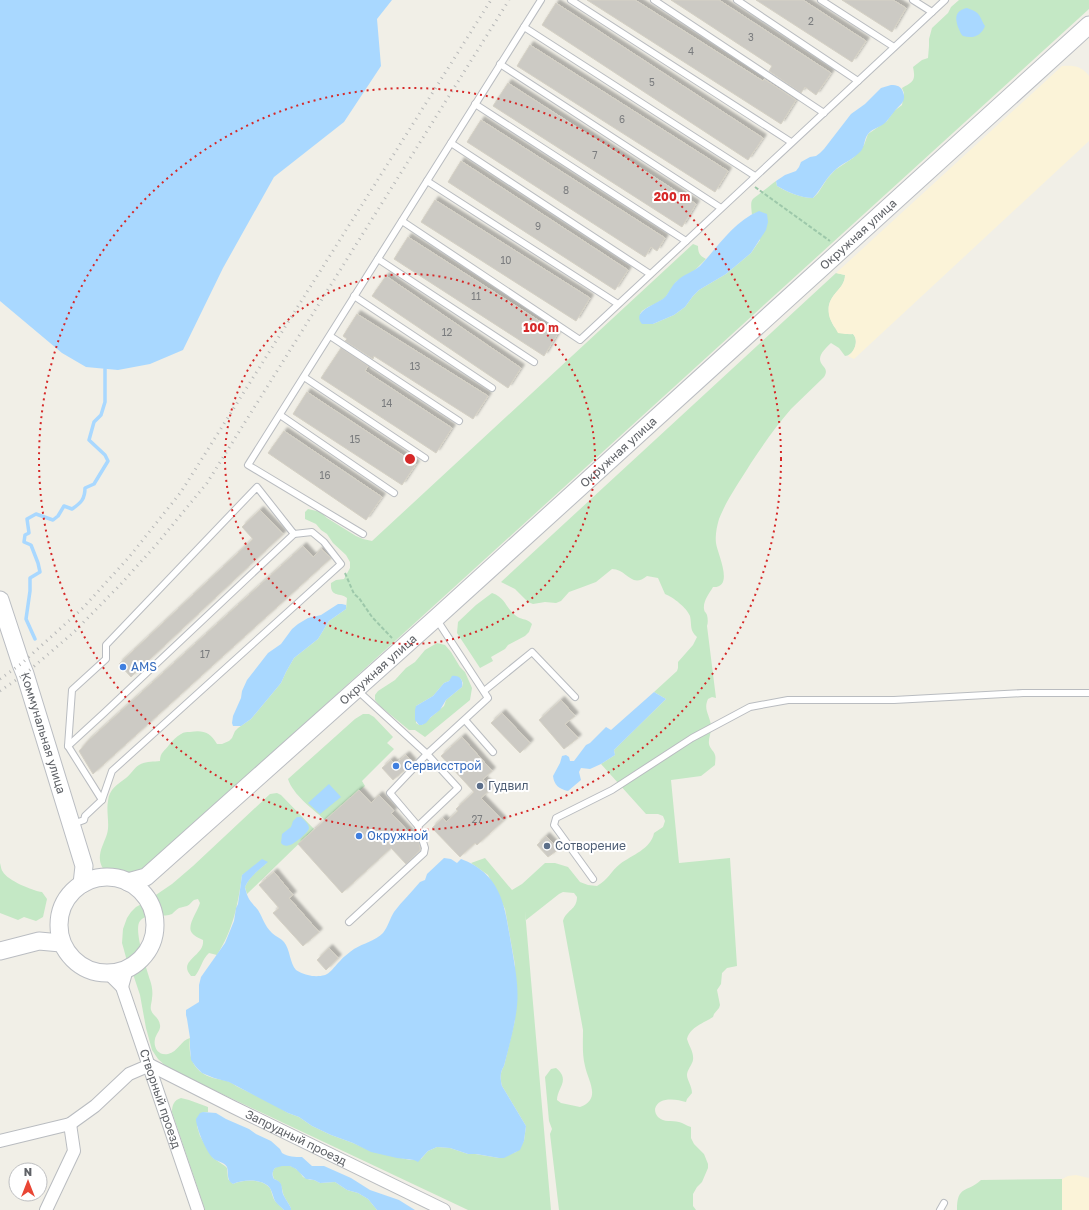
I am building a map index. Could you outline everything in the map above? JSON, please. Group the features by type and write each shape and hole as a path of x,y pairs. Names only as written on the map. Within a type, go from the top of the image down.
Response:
{"main road":[{"name":"Окружная улица","path":"144,885 1089,25"},
{"name":"Коммунальная улица","path":"0,600 25,674 84,866"},
{"path":"84,866 99,878"},
{"path":"82,884 84,866"},
{"path":"110,877 144,885 148,901 154,915 155,931 150,946 142,959 127,969 114,973 98,973 82,967 70,957 60,935 60,911 68,896 82,884 94,878 99,878 110,877"},
{"path":"0,951 60,935"}],"street":[{"path":"108,973 122,987 127,969"},
{"name":"Створный проезд","path":"122,987 150,1064 198,1210"},
{"path":"0,1141 70,1124 95,1106 129,1074 150,1064"},
{"name":"Запрудный проезд","path":"150,1064 233,1107 444,1210"},
{"path":"46,1210 74,1151 70,1124"}],"lane":[{"path":"363,534 248,465 541,0"},
{"path":"571,0 792,142"},
{"path":"654,0 824,112"},
{"path":"737,0 858,81"},
{"path":"821,0 894,47"},
{"path":"912,0 932,12"},
{"path":"402,221 580,340 945,0"},
{"path":"524,27 755,176"},
{"path":"500,64 721,208"},
{"path":"475,104 686,241"},
{"path":"451,143 650,274"},
{"path":"427,181 618,304"},
{"path":"378,259 534,362"},
{"path":"354,296 492,388"},
{"path":"330,336 459,421"},
{"path":"304,377 425,458"},
{"path":"280,415 394,492"},
{"path":"102,800 68,746 72,690 106,660 106,645 257,487 294,534"},
{"path":"68,746 294,534 312,532 324,542 341,564 112,771 102,800 85,816 84,820 71,825"},
{"path":"348,922 424,853 425,848 418,826 390,793 427,754 488,698 436,618"},
{"path":"484,691 532,652 574,697"},
{"path":"357,690 427,754 458,788 418,826"},
{"path":"593,879 554,825 556,818 612,790 692,738 750,707 788,700 894,700 1023,693 1089,693"},
{"path":"465,720 494,752"},
{"path":"940,1210 944,1203"}],"path":[{"path":"748,183 842,250"},
{"path":"341,564 354,594 360,598 372,617 381,626"}],"green space":[{"path":"959,0 1089,0 1089,9 147,867 128,877 117,878 108,874 101,865 100,855 108,830 109,797 114,787 139,765 147,762 160,761 163,752 179,735 183,733 199,731 206,733 212,737 217,744 222,744 229,741 235,731 251,719 281,683 294,658 318,639 329,621 346,609 347,598 334,593 331,588 331,583 336,580 344,579 350,568 350,562 346,555 333,543 327,534 316,524 305,519 305,512 308,509 321,512 327,518 356,536 372,541 693,244 698,246 698,251 702,257 706,259 695,270 676,282 665,298 648,307 640,314 653,324 674,315 685,307 699,290 726,274 751,253 760,240 755,213 752,215 751,202 754,198 776,181 777,186 785,190 799,196 813,198 835,170 853,158 864,145 868,134 887,121 894,111 902,105 904,93 902,88 913,80 913,67 922,60 928,58 929,39 932,28"},
{"path":"836,273 845,275 844,281 829,305 831,320 837,329 846,334 853,334 856,340 855,347 851,353 845,356 839,348 831,343 824,350 821,355 820,362 826,371 826,374 780,422 734,490 719,519 716,531 716,540 723,569 723,582 719,586 713,587 704,603 704,610 708,618 707,626 716,698 712,697 708,699 706,706 711,726 709,744 715,755 715,765 701,776 671,780 679,863 730,858 737,966 727,968 722,973 721,984 717,990 720,1005 713,1017 694,1028 687,1039 693,1057 687,1075 692,1093 686,1102 673,1099 664,1100 657,1105 655,1109 656,1114 660,1119 679,1122 691,1127 691,1138 694,1144 704,1154 708,1168 702,1182 693,1194 693,1206 696,1210 559,1210 550,1134 552,1129 549,1121 545,1077 551,1069 556,1068 560,1072 563,1080 557,1100 561,1103 580,1107 587,1104 592,1094 591,1083 584,1062 583,1030 563,921 566,914 577,901 577,897 574,893 563,892 559,894 526,920 525,911 551,1210 468,1210 169,1069 158,1059 152,1050 140,995 133,974 128,965 122,943 123,929 127,918 136,907 172,884 193,866 270,794 277,793 281,795 314,829 247,894 245,887 247,883 254,874 267,863 242,875 237,907 223,946 217,955 209,953 195,976 191,976 187,966 200,950 203,940 192,933 190,926 200,903 198,899 179,908 172,914 143,918 138,925 139,941 151,982 151,1010 160,1025 155,1042 157,1051 162,1054 171,1053 184,1041 190,1038 191,1057 196,1068 201,1072 213,1078 231,1082 288,1113 299,1117 312,1126 371,1151 410,1160 421,1159 428,1151 437,1147 450,1148 468,1154 499,1158 516,1152 524,1141 526,1126 502,1086 501,1078 515,1020 515,965 505,909 488,875 471,863 485,858 512,890 522,884 545,863 555,863 568,867 580,882 597,886 604,881 620,864 640,851 649,843 654,833 663,827 665,821 663,816 658,814 646,814 601,764 615,755 614,750 666,699 654,692 677,671 678,662 693,645 697,637 692,630 690,616 679,603 665,594 658,578 647,576 637,580 622,572 612,569 596,582 569,592 561,601 556,603 545,602 533,604 528,602 515,589 501,582"},
{"path":"492,593 500,597 517,617 532,624 529,632 525,636 508,645 505,649 491,657 493,661 480,668 457,633 458,622 476,605"},
{"path":"437,643 445,645 465,672 472,688 470,700 425,737 415,730 409,730 380,706 375,700 375,695 415,662 425,650","holes":["454,676 461,679 463,683 462,687 446,700 444,706 422,725 416,723 416,706 433,696 444,683 449,681"]},
{"path":"363,714 369,714 374,717 393,737 387,743 394,749 362,781 365,786 325,820 294,791 288,779 355,719"},
{"path":"0,863 2,871 5,875 15,882 42,892 47,899 43,917 36,921 24,917 18,920 0,913"},
{"path":"181,1098 208,1107 208,1112 203,1112 197,1126 200,1136 213,1158 227,1168 228,1179 233,1184 256,1181 265,1184 270,1188 275,1201 284,1210 205,1210 172,1112 174,1103"},
{"path":"278,1166 293,1167 299,1171 303,1177 320,1183 335,1182 347,1190 358,1193 368,1199 377,1210 291,1210 279,1182 273,1177 274,1170"},
{"path":"1062,1179 1062,1210 957,1210 957,1202 961,1193 981,1180"}],"sand":[{"path":"1062,66 1080,68 1089,76 1089,141 854,359 848,356 853,351 856,342 855,336 853,334 838,333 831,322 829,315 830,302 842,285 845,275 836,273"},
{"path":"1076,1175 1089,1178 1089,1210 1062,1210 1062,1179 1068,1176"}],"water":[{"path":"0,0 392,0 377,19 381,66 344,122 274,177 223,268 183,350 150,364 118,370 86,367 62,353 0,301"},
{"path":"967,8 975,11 980,16 985,26 979,34 973,37 963,36 957,23 956,17 958,13"},
{"path":"891,85 901,88 904,95 902,103 886,122 868,134 861,151 855,157 834,171 813,198 799,196 777,186 776,181 785,175 796,171 801,162 820,153 851,114 865,104 881,88"},
{"path":"759,211 767,214 768,222 766,230 751,253 726,274 699,290 685,307 674,315 653,324 642,324 639,319 643,311 663,299 674,284 700,266 734,228"},
{"path":"338,604 346,605 346,609 329,621 318,639 294,658 281,683 251,719 241,726 233,726 233,716 247,680 268,653 281,644 292,629 298,624 308,618 321,615"},
{"path":"452,676 457,676 460,678 462,687 446,700 440,710 426,723 419,725 415,720 416,706 433,696 444,683 449,681"},
{"path":"654,692 666,699 614,750 615,755 590,769 581,768 579,772 581,780 568,791 562,789 554,782 553,776 562,756 566,755 569,757 570,761 574,761 586,745 606,727 611,730"},
{"path":"329,784 341,797 320,814 308,803"},
{"path":"297,817 301,817 306,822 309,827 307,832 292,844 287,846 283,845 281,843 282,834 291,827 293,821"},
{"path":"444,858 451,859 457,863 461,859 475,866 486,874 500,895 504,908 517,984 517,999 516,1014 501,1078 502,1086 526,1126 524,1141 520,1150 504,1158 499,1158 468,1154 450,1148 437,1147 428,1151 418,1162 371,1152 312,1126 299,1117 288,1113 229,1082 202,1073 196,1067 191,1060 186,1010 199,1002 199,985 201,977 225,943 234,921 242,875 262,859 268,862 255,873 247,883 245,887 248,897 258,910 269,930 283,941 288,948 292,964 296,970 312,976 322,976 329,973 354,949 380,936 397,908 420,882 425,880 427,874"},
{"path":"200,1113 216,1113 271,1141 284,1154 302,1157 312,1166 324,1166 351,1178 370,1190 399,1200 415,1210 377,1210 368,1199 358,1193 347,1190 335,1182 320,1183 314,1180 306,1179 296,1169 290,1166 282,1166 275,1168 273,1175 274,1179 280,1182 284,1196 291,1208 291,1210 284,1210 275,1201 270,1188 266,1184 256,1181 233,1184 231,1182 227,1167 211,1156 205,1147 196,1123 196,1119"}],"building":[{"path":"587,0 635,0 763,81 764,79 796,100 781,124"},
{"path":"671,0 719,0 831,73 816,95 805,87 801,93 769,71 772,66"},
{"path":"756,0 803,0 866,41 852,62"},
{"path":"842,0 893,0 906,8 892,32"},
{"path":"556,3 763,138 748,160 542,25"},
{"path":"530,45 728,171 715,192 517,66"},
{"path":"508,83 696,204 682,227 493,106"},
{"path":"481,120 665,238 657,251 651,247 645,257 467,142"},
{"path":"461,161 628,270 615,290 448,182"},
{"path":"435,200 590,298 576,321 421,222"},
{"path":"408,237 558,333 544,356 394,259"},
{"path":"386,276 521,368 508,388 372,296"},
{"path":"357,314 488,396 473,419 374,356 373,359 345,341 347,339 343,336"},
{"path":"341,348 368,366 365,371 452,428 436,453 321,378"},
{"path":"307,392 416,464 402,485 293,414"},
{"path":"284,431 382,497 366,520 268,453"},
{"path":"260,510 283,534 131,677 119,664 253,539 242,527"},
{"path":"303,546 313,557 321,549 331,558 93,774 79,751 88,741"},
{"path":"561,700 575,716 565,724 578,738 564,749 539,720"},
{"path":"502,713 530,743 520,753 491,723"},
{"path":"462,737 492,771 483,779 492,788 481,798 503,821 477,845 475,843 460,857 432,828 443,818 446,822 458,811 456,809 474,792 441,756"},
{"name":"Сервисстрой","path":"406,755 413,763 393,780 382,768 391,760 395,764"},
{"name":"Окружной","path":"359,790 371,803 379,795 394,811 391,813 419,843 420,850 406,864 391,848 342,893 298,844"},
{"path":"546,836 559,849 548,857 537,845"},
{"path":"274,872 293,895 289,898 319,932 303,946 273,913 279,908 259,885"},
{"path":"329,948 338,958 326,970 317,960"}],"waterway":[{"path":"35,639 26,619 30,591 30,578 40,572 31,545 24,542 25,535 29,533 27,519 36,514 53,520 58,516 64,506 72,509 75,507 83,498 85,488 94,484 108,461 105,455 89,440 94,422 101,415 105,402 105,369"}],"railway":[{"path":"0,679 21,664 83,608 130,556 181,492 491,0"},
{"path":"0,691 25,674 73,633 120,585 156,545 207,483 509,0"}],"place":[{"name":"AMS","path":"123,667"},
{"name":"Сервисстрой","path":"396,766"},
{"name":"Гудвил","path":"480,786"},
{"name":"Окружной","path":"359,836"},
{"name":"Сотворение","path":"547,846"}]}
